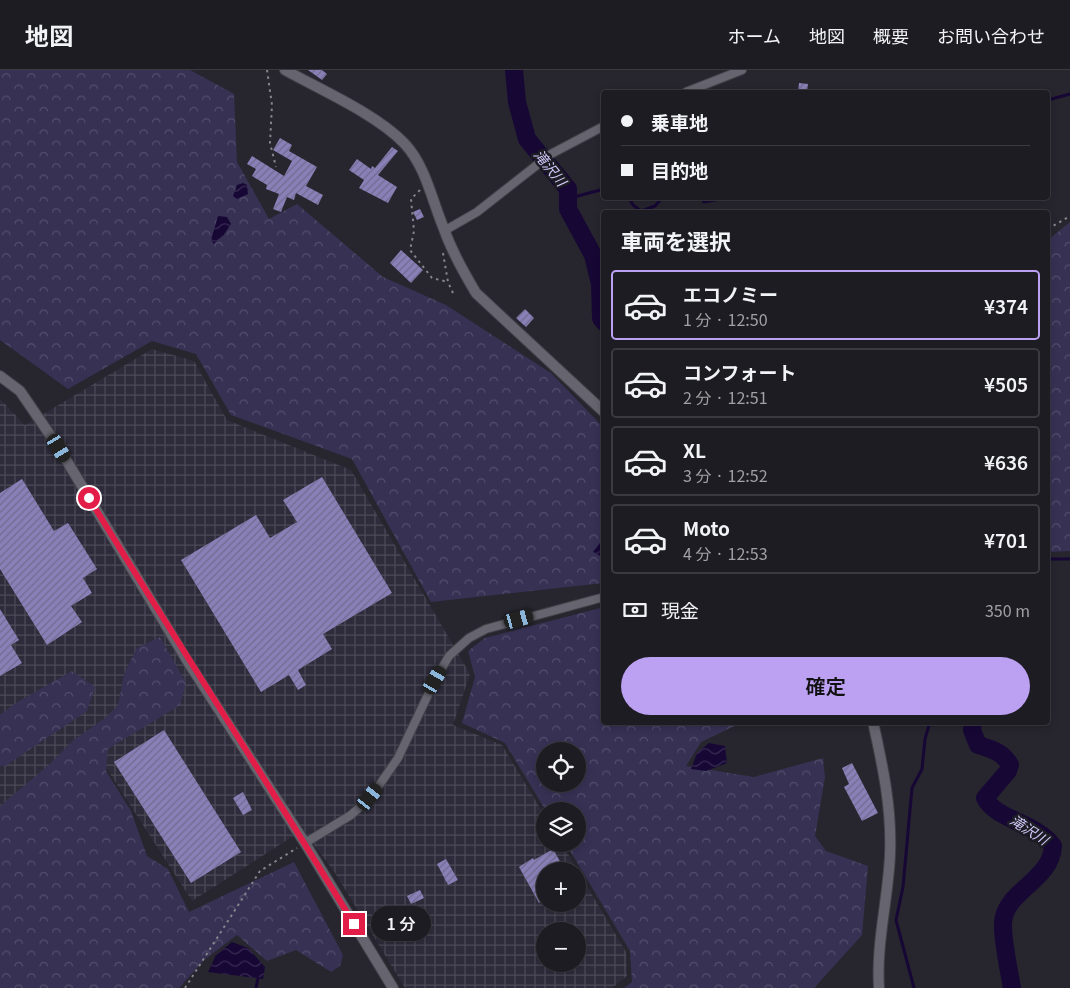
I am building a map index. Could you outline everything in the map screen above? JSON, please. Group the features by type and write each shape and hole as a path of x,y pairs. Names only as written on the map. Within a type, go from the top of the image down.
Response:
{"street":[{"path":"285,70 386,126 405,144 422,168 444,231 462,270 476,294 601,409"},
{"path":"691,90 742,70"},
{"path":"444,231 477,212 550,154 601,128"},
{"path":"0,376 20,391 59,448 188,662 305,843 392,988"},
{"path":"305,843 351,815 370,797 398,758 435,680 449,656 469,638 486,629 601,597"},
{"path":"875,725 886,782 891,832 890,857 879,944 879,988"}],"path":[{"path":"267,70 272,106 270,143 276,167"},
{"path":"427,183 411,200 414,231 410,250 432,278 448,282"},
{"path":"1050,228 1070,216"},
{"path":"185,988 260,872 305,843"}],"shaded area":[{"path":"152,349 194,361 227,420 351,470 470,674 453,725 502,745 537,802 536,852 567,852 573,862 536,862 536,912 586,912 586,884 626,952 627,976 612,988 405,988 335,873 303,830 192,901 103,763 0,833 0,399 25,425"}],"green space":[{"path":"0,70 190,70 234,94 237,162 269,219 297,204 383,277 446,305 551,373 601,425 601,583 431,602 352,459 231,415 196,354 152,341 68,389 0,340"},
{"path":"1070,222 1070,551 1050,552 1050,238"},
{"path":"601,608 601,725 737,725 701,742 686,766 754,777 823,758 825,777 815,836 826,851 868,866 862,935 814,988 624,988 632,982 630,951 586,877 586,862 577,862 571,852 586,852 586,802 541,802 505,743 462,723 475,677 468,651 485,638"},
{"path":"160,637 186,683 180,705 108,749 106,771 131,811 147,856 168,869 189,912 294,862 343,955 340,966 331,972 296,950 267,961 237,935 204,960 179,988 0,988 0,806 49,765 75,739 105,718 118,706 124,674 137,648"},
{"path":"72,671 95,687 87,711 5,766 0,766 0,715 16,703"}],"water":[{"path":"243,183 247,185 248,194 237,199 233,196 237,185"},
{"path":"218,216 227,217 231,224 223,236 214,244 211,240"},
{"path":"601,542 601,556 593,552"},
{"path":"709,743 725,746 727,763 706,771 691,769 697,753"},
{"path":"232,942 248,948 265,967 263,979 208,972 216,955"}],"building":[{"path":"308,70 322,70 327,74 322,80"},
{"path":"799,83 808,84 807,90 798,90"},
{"path":"280,138 292,145 289,151 317,167 306,186 323,195 318,205 296,193 294,200 287,197 281,212 273,209 279,194 266,189 267,185 252,176 256,169 247,164 252,156 284,176 292,161 273,150"},
{"path":"392,147 398,151 378,175 397,187 388,203 359,188 364,180 349,170 357,159 371,169 372,166 375,168"},
{"path":"420,209 424,217 417,220 413,212"},
{"path":"401,250 423,270 411,283 390,263"},
{"path":"525,309 534,318 526,327 516,318"},
{"path":"322,477 392,593 323,634 332,649 298,670 306,685 298,690 289,675 261,692 181,560 256,515 270,538 297,522 283,500"},
{"path":"22,479 54,531 68,523 97,569 83,578 92,593 71,606 82,622 47,645 0,569 0,493"},
{"path":"0,609 19,640 11,645 22,663 0,676"},
{"path":"164,730 241,852 191,883 114,762"},
{"path":"852,763 878,813 862,821 844,787 849,784 842,768"},
{"path":"243,792 252,810 243,815 233,798"},
{"path":"548,852 555,852 560,862 536,862 536,898 519,867 533,858 534,860"},
{"path":"446,859 458,880 448,885 437,864"},
{"path":"420,890 424,898 411,904 407,896"}],"waterway":[{"name":"滝沢川","path":"514,70 517,102 527,139 568,189 568,209 593,255 600,284 601,318"},
{"path":"1050,99 1070,94"},
{"path":"568,209 574,197 601,190"},
{"path":"630,200 640,210"},
{"path":"644,210 655,206 660,200"},
{"path":"702,200 704,202 714,200"},
{"path":"1050,559 1070,559"},
{"path":"914,988 896,920 903,887 912,788 922,769 925,739 929,725"},
{"name":"滝沢川","path":"973,725 972,730 978,745 1000,754 1010,765 1008,771 985,798 998,812 1037,832 1053,846 1045,868 1020,893 1006,911 1003,922 1004,937 1012,988"},
{"path":"256,988 258,978"}],"route":[{"path":"89,498 188,662 305,843 354,924"}]}
